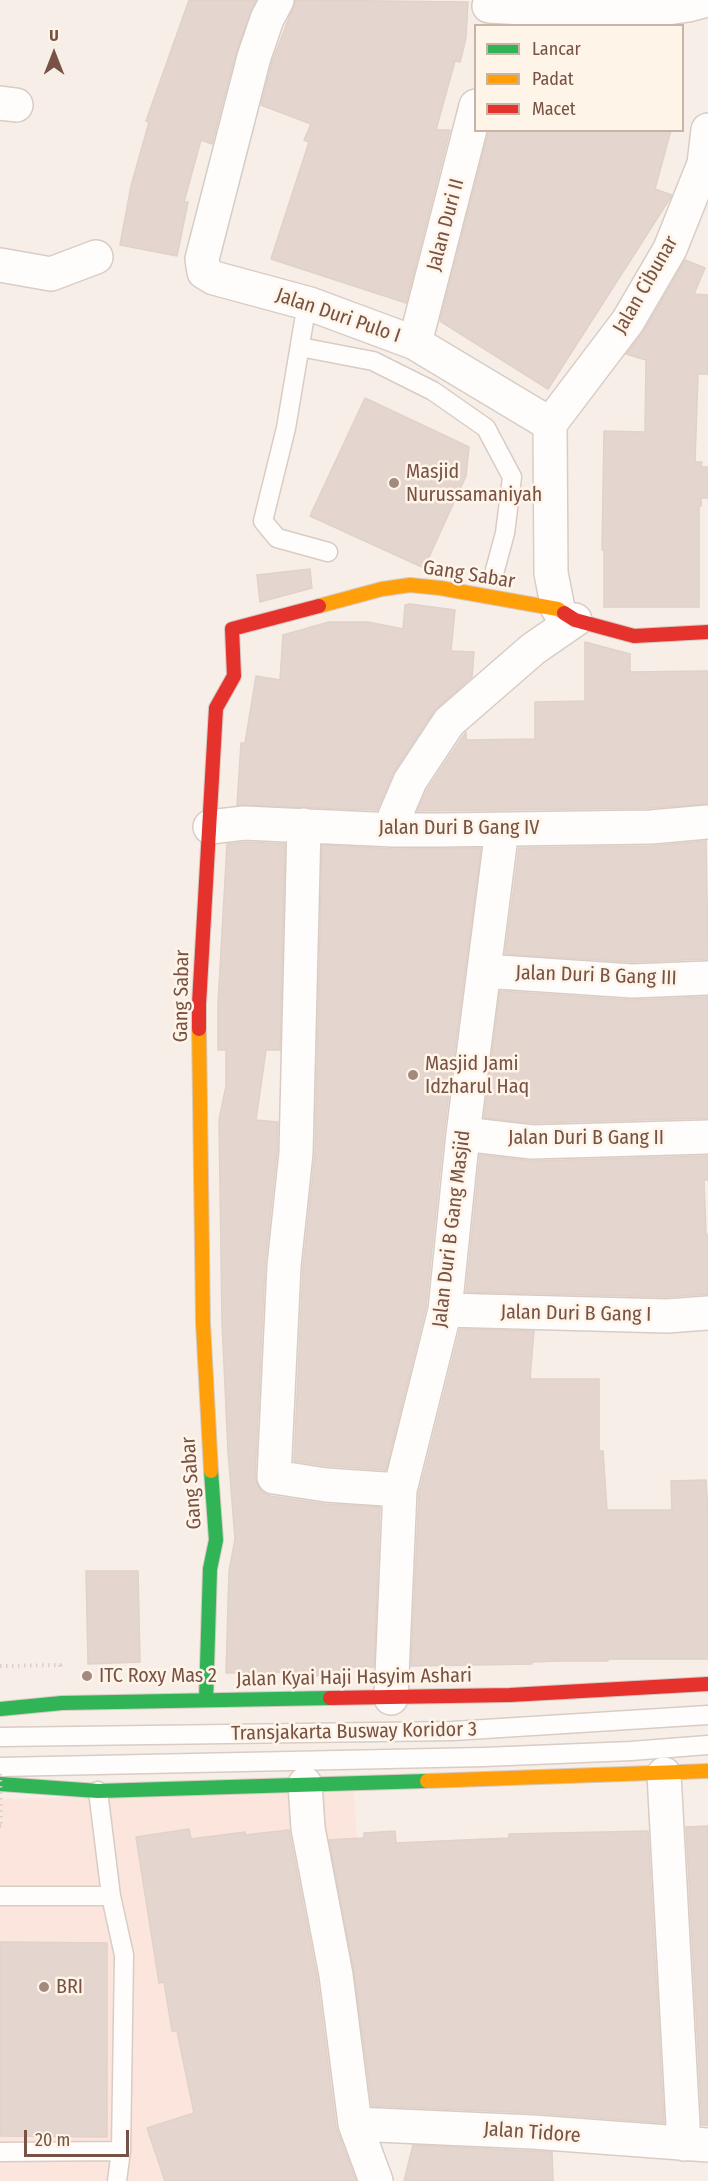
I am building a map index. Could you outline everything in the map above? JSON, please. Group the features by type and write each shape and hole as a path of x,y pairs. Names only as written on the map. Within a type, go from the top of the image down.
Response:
{"street":[{"name":"Jalan Duri Pulo I","path":"277,0 267,19 254,57 201,259 204,272 214,278 310,304 415,343 550,424"},
{"path":"488,11 627,14 707,0"},
{"name":"Jalan Duri II","path":"415,343 474,114"},
{"name":"Jalan Cibunar","path":"550,424 628,321 670,249 704,164 708,130"},
{"path":"0,265 51,274 96,257"},
{"path":"550,424 550,573 566,615"},
{"name":"Gang Sabar","path":"206,1700 210,1569 216,1540 203,1323 199,1004 216,708 234,676 232,629 382,589 410,585 440,588 566,615"},
{"path":"566,615 634,636 708,632"},
{"path":"394,830 397,811 410,782 449,722 533,649 566,615"},
{"name":"Jalan Duri B Gang IV","path":"210,827 244,823 394,830 502,829 651,827 708,822"},
{"path":"304,825 296,1154 284,1266 274,1477 326,1485 400,1490"},
{"name":"Jalan Duri B Gang Masjid","path":"392,1698 400,1490 445,1310 464,1134 502,829"},
{"name":"Jalan Duri B Gang III","path":"484,971 632,981 708,978"},
{"name":"Jalan Duri B Gang II","path":"464,1134 532,1142 708,1137"},
{"name":"Jalan Duri B Gang I","path":"445,1310 667,1316 708,1313"},
{"name":"Jalan Kyai Haji Hasyim Ashari","path":"0,1710 62,1703 510,1695 708,1684"},
{"path":"0,1784 98,1791 708,1771"},
{"path":"664,1774 696,2144"},
{"path":"305,1784 308,1828 336,1975 355,2124 376,2181"},
{"name":"Jalan Tidore","path":"355,2124 532,2132 696,2144"}],"lane":[{"path":"310,304 304,321 286,428 263,521 277,538 328,552"},
{"path":"300,347 373,361 433,391 486,428 512,477 505,532 495,570"},
{"name":"Transjakarta Busway Koridor 3","path":"0,1737 453,1731 708,1715"},
{"name":"Transjakarta Busway Koridor 3","path":"0,1767 484,1757 708,1745"},
{"path":"98,1791 111,1896 124,1955 121,2151 117,2181"},
{"path":"0,1896 111,1896"},
{"path":"0,2152 121,2151"}],"path":[{"path":"0,1666 60,1665"},
{"path":"0,1774 0,1826"}],"shaded area":[{"path":"354,1792 375,2145 390,2181 0,2181 0,1799"}],"building":[{"path":"189,0 256,0 236,52 212,144 201,140 184,202 188,202 177,256 120,245 131,186 149,122 146,121"},
{"path":"296,0 468,2 466,38 460,62 455,61 436,130 450,130 406,303 271,259 309,142 304,140 311,124 261,105 272,62"},
{"path":"488,132 670,132 655,189 672,195 548,389 440,321"},
{"path":"685,260 705,268 694,294 708,295 708,374 698,374 695,462 702,462 701,467 708,467 708,498 701,498 701,506 699,506 699,607 604,607 604,550 602,550 604,431 645,432 646,360 626,354 644,331"},
{"name":"Masjid Nurussamaniyah","path":"365,398 469,447 466,476 424,568 310,516"},
{"path":"310,569 312,588 260,602 257,575"},
{"path":"405,605 455,610 451,651 474,652 472,677 433,712 394,771 377,810 237,805 241,743 245,743 256,676 280,680 283,635 329,622 368,622 403,629"},
{"path":"585,642 630,654 630,672 708,671 708,804 650,808 417,811 427,790 466,732 466,740 535,739 535,702 585,701"},
{"path":"706,841 708,959 632,962 505,954 519,848 651,846"},
{"path":"245,842 285,844 280,1050 266,1050 256,1120 278,1122 265,1265 255,1477 262,1492 271,1496 325,1504 380,1507 374,1667 347,1667 347,1675 307,1676 307,1672 226,1673 229,1571 235,1539 222,1322 219,1120 226,1086 226,1050 218,1050 218,1004 227,844"},
{"path":"322,845 394,849 481,848 444,1132 426,1307 386,1470 294,1461 303,1267 315,1154"},
{"path":"500,991 631,1000 708,997 708,1118 533,1123 484,1118"},
{"path":"480,1155 532,1161 708,1156 708,1180 704,1180 706,1235 708,1235 708,1294 667,1297 466,1292"},
{"path":"460,1329 534,1331 530,1379 599,1379 599,1451 603,1451 607,1510 672,1510 671,1481 706,1480 708,1659 608,1659 608,1661 532,1662 532,1664 411,1666 419,1493"},
{"path":"86,1571 138,1571 140,1662 88,1664"},
{"path":"708,1826 708,2125 702,2125 686,1827"},
{"path":"189,1829 191,1839 245,1832 245,1835 289,1830 317,1978 336,2127 356,2181 165,2181 147,2128 194,2113 177,2031 172,2031 164,1982 159,1983 136,1837"},
{"path":"395,1831 396,1843 509,1838 509,1834 648,1831 664,2123 534,2113 372,2106 354,1972 329,1840 364,1838 364,1833"},
{"path":"0,1942 107,1943 107,2137 0,2136"},
{"path":"413,2145 552,2152 553,2181 404,2181"}],"traffic: fast":[{"path":"206,1700 210,1569 216,1540 211,1471"},
{"path":"0,1709 62,1703 330,1698"},
{"path":"0,1784 98,1791 427,1781"}],"traffic: slow":[{"path":"319,606 382,589 410,585 440,588 558,609 564,613"},
{"path":"199,1029 203,1323 211,1471"},
{"path":"427,1781 708,1771"}],"traffic: jam":[{"path":"199,1029 216,708 234,676 232,629 319,606"},
{"path":"564,613 575,620 634,636 708,632"},
{"path":"330,1698 510,1695 708,1684"}],"place":[{"name":"Masjid Nurussamaniyah","path":"394,483"},
{"name":"Masjid Jami Idzharul Haq","path":"413,1075"},
{"name":"ITC Roxy Mas 2","path":"87,1676"},
{"name":"BRI","path":"44,1987"}]}
